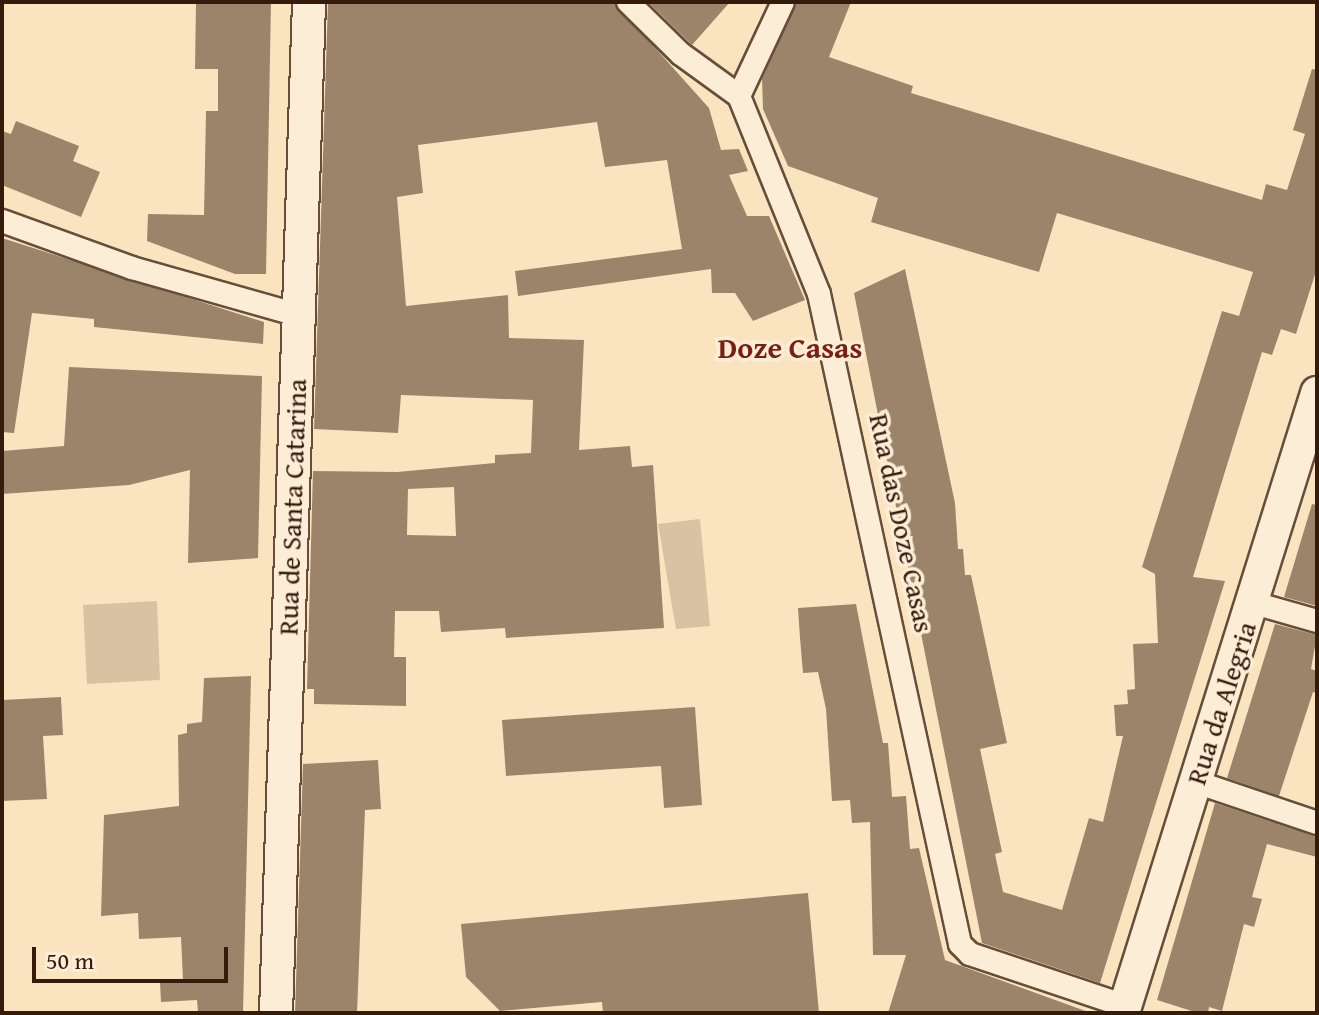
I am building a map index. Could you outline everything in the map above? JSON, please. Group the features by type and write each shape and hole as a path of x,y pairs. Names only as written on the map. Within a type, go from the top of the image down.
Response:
{"main road":[{"name":"Rua de Santa Catarina","path":"276,1013 309,2"},
{"name":"Rua da Alegria","path":"1124,1009 1254,603 1317,393"}],"street":[{"path":"628,2 681,54 739,96 783,2"},
{"name":"Rua das Doze Casas","path":"739,96 832,336 960,944 970,954 1124,1009"},
{"path":"2,221 132,268 298,315"},
{"path":"1254,603 1317,621"},
{"path":"1196,782 1317,823"}],"shaded area":[{"path":"700,519 710,626 676,629 658,524"},
{"path":"157,601 160,680 87,684 83,605"}],"building":[{"path":"196,2 271,2 266,274 235,274 147,241 148,214 204,215 206,111 218,111 218,69 195,69"},
{"path":"328,2 614,2 709,108 721,150 739,149 748,171 729,175 747,216 769,216 805,300 753,321 735,293 712,293 711,269 518,296 515,271 682,249 667,160 605,167 597,122 418,145 423,193 397,197 406,306 508,295 509,338 584,340 579,450 630,446 632,467 653,465 664,628 506,638 505,628 441,632 439,611 395,611 394,657 406,657 406,706 314,704 314,689 307,689 313,471 397,472 495,463 495,455 531,453 533,400 401,395 398,433 314,429","holes":["454,487 456,536 407,535 408,489"]},
{"path":"648,2 730,2 692,45"},
{"path":"797,2 851,2 829,57 913,86 911,93 1262,200 1266,184 1287,190 1305,134 1293,130 1312,69 1317,70 1317,268 1296,334 1281,329 1272,355 1262,352 1219,491 1193,577 1225,581 1100,983 982,943 854,293 905,269 955,503 958,549 963,549 965,575 971,575 1007,743 980,749 1002,852 995,854 1003,892 1062,910 1089,818 1103,822 1123,736 1116,736 1114,705 1128,704 1127,690 1135,689 1133,644 1158,643 1155,574 1142,567 1222,311 1239,316 1253,272 1057,213 1039,272 871,222 878,198 788,166 763,109 762,79"},
{"path":"16,121 79,146 73,161 100,172 81,217 2,185 2,131 11,134"},
{"path":"2,238 264,322 263,344 94,327 94,319 32,313 14,433 2,432"},
{"path":"69,367 262,376 258,558 188,563 190,470 129,485 2,494 2,451 64,446"},
{"path":"1312,504 1317,505 1317,606 1284,597"},
{"path":"856,604 883,743 888,743 892,797 906,796 910,849 919,848 945,960 1091,1013 888,1013 906,955 873,955 870,822 852,823 850,800 832,801 826,709 818,672 803,673 800,638 798,608"},
{"path":"1275,624 1317,635 1311,669 1317,671 1317,693 1313,692 1279,796 1227,778"},
{"path":"251,676 243,1013 198,1013 197,1000 161,1002 160,982 183,980 181,937 139,939 138,913 101,916 104,815 179,806 178,735 187,733 187,724 202,722 204,678"},
{"path":"61,697 63,735 43,736 47,799 2,801 2,700"},
{"path":"695,707 702,805 664,808 661,766 506,776 502,720"},
{"path":"378,760 381,809 365,810 357,1013 295,1013 303,764"},
{"path":"1215,803 1317,837 1317,857 1267,844 1252,897 1262,899 1254,927 1244,924 1222,1011 1209,1007 1208,1013 1198,1013 1157,1000"},
{"path":"808,893 819,1013 603,1013 602,1002 500,1011 466,977 461,924"}],"district":[{"name":"Doze Casas","path":"790,347"}]}
